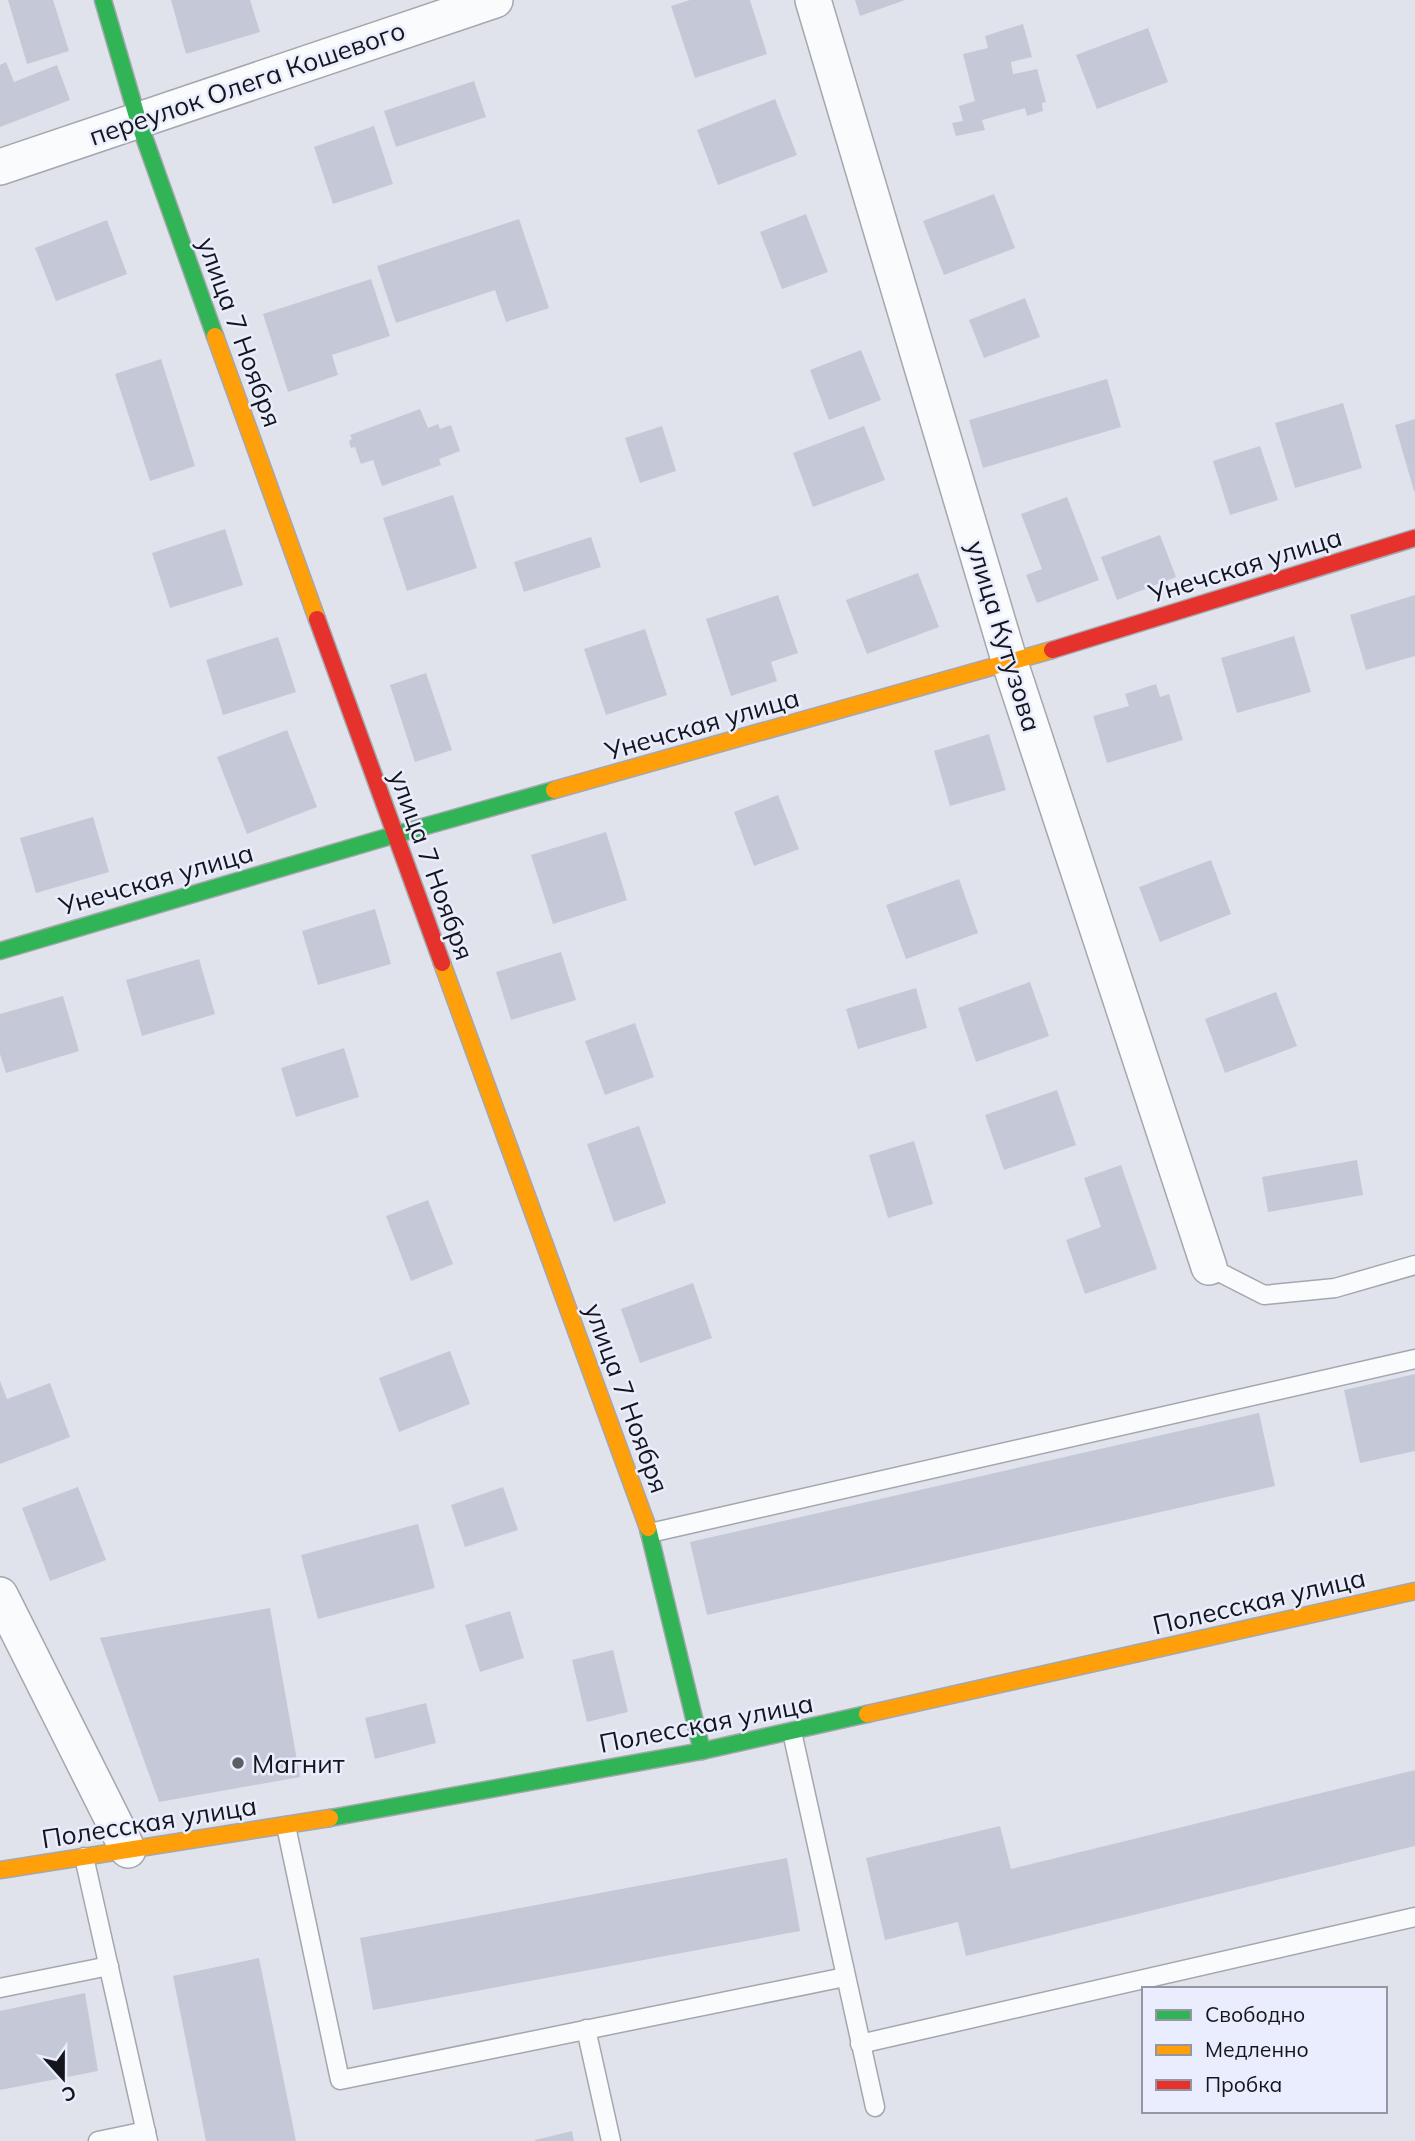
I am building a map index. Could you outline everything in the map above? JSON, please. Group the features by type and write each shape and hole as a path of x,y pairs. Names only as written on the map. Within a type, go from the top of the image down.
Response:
{"street":[{"name":"улица 7 Ноября","path":"103,0 138,120 394,835 650,1533 702,1751"},
{"name":"переулок Олега Кошевого","path":"0,167 495,0"},
{"name":"улица Кутузова","path":"813,0 1010,663 1209,1267"},
{"name":"Унечская улица","path":"0,951 394,835 1010,663 1415,538"},
{"name":"Полесская улица","path":"0,1871 286,1826 702,1751 1415,1591"},
{"path":"0,1595 128,1850"}],"lane":[{"path":"1209,1267 1264,1295 1335,1289 1415,1265"},
{"path":"650,1533 1415,1359"},
{"path":"792,1732 875,2107"},
{"path":"286,1826 340,2080 845,1977"},
{"path":"84,1857 147,2136 98,2141"},
{"path":"860,2044 1415,1917"},
{"path":"0,1988 109,1966"},
{"path":"586,2029 611,2141"}],"building":[{"path":"8,0 53,0 69,51 27,64"},
{"path":"171,0 250,0 260,32 186,54"},
{"path":"690,0 750,0 767,54 695,78 671,6"},
{"path":"855,0 905,0 860,16"},
{"path":"1023,24 1032,57 1011,62 1013,74 1037,69 1046,102 1042,103 1043,111 1027,116 1025,108 982,120 985,130 956,136 952,123 963,121 959,106 975,101 963,54 988,48 985,36"},
{"path":"1148,28 1168,82 1097,109 1076,55"},
{"path":"6,62 14,82 57,65 70,100 0,127 0,65"},
{"path":"474,81 486,117 396,147 384,111"},
{"path":"775,99 797,155 718,185 697,130"},
{"path":"374,126 393,184 333,204 314,147"},
{"path":"994,194 1015,248 944,275 923,221"},
{"path":"806,214 828,272 782,289 760,232"},
{"path":"519,219 549,308 506,322 495,290 396,323 377,266"},
{"path":"107,220 127,274 56,301 35,248"},
{"path":"371,279 390,336 332,355 338,375 288,392 263,314"},
{"path":"1025,298 1040,337 984,358 969,320"},
{"path":"861,350 881,400 829,420 810,370"},
{"path":"161,359 195,466 150,481 115,374"},
{"path":"1107,379 1121,427 983,468 969,420"},
{"path":"1343,403 1362,468 1295,488 1275,423"},
{"path":"420,409 428,428 438,424 440,429 451,425 460,451 439,459 441,465 382,486 373,460 361,464 355,447 351,448 350,435"},
{"path":"1415,419 1415,491 1414,491 1395,425"},
{"path":"662,426 676,471 640,483 625,438"},
{"path":"864,426 885,480 813,507 793,453"},
{"path":"1260,446 1278,500 1230,515 1213,461"},
{"path":"453,495 477,568 407,591 383,518"},
{"path":"1067,497 1099,580 1037,603 1026,575 1042,569 1021,514"},
{"path":"225,529 243,585 170,608 152,553"},
{"path":"1160,535 1176,577 1117,600 1101,557"},
{"path":"591,537 601,567 524,592 514,562"},
{"path":"918,573 939,627 867,654 846,600"},
{"path":"778,595 798,653 771,662 777,681 731,696 706,619"},
{"path":"1415,595 1415,656 1366,670 1350,615"},
{"path":"645,629 667,695 606,715 584,649"},
{"path":"1294,636 1311,692 1237,713 1221,658"},
{"path":"278,637 296,692 223,715 206,660"},
{"path":"426,673 452,750 415,762 390,685"},
{"path":"1156,684 1160,697 1169,694 1183,740 1107,763 1093,716 1129,706 1125,694"},
{"path":"287,730 317,807 247,834 217,757"},
{"path":"989,734 1006,790 950,806 934,751"},
{"path":"778,795 799,849 754,866 734,812"},
{"path":"93,817 109,872 36,893 20,838"},
{"path":"606,832 627,900 553,924 531,855"},
{"path":"1211,860 1231,914 1160,942 1139,887"},
{"path":"959,879 978,933 906,959 886,905"},
{"path":"375,909 391,964 318,985 302,931"},
{"path":"561,952 576,1000 511,1020 496,972"},
{"path":"199,959 215,1014 142,1036 126,980"},
{"path":"1030,982 1049,1036 976,1062 958,1008"},
{"path":"916,988 927,1028 858,1049 846,1009"},
{"path":"1276,992 1297,1046 1225,1073 1205,1019"},
{"path":"63,996 79,1051 6,1073 0,1054 0,1014"},
{"path":"635,1023 654,1077 605,1095 585,1041"},
{"path":"344,1048 359,1097 296,1117 281,1068"},
{"path":"1057,1090 1076,1145 1004,1170 985,1115"},
{"path":"639,1126 666,1203 614,1222 587,1144"},
{"path":"914,1141 933,1204 888,1218 869,1155"},
{"path":"1357,1160 1363,1195 1268,1212 1262,1177"},
{"path":"1121,1165 1157,1269 1085,1294 1066,1240 1101,1227 1084,1178"},
{"path":"428,1200 453,1264 411,1281 386,1216"},
{"path":"693,1283 712,1338 640,1363 621,1309"},
{"path":"450,1351 470,1404 399,1432 379,1378"},
{"path":"1415,1374 1415,1451 1360,1463 1344,1390"},
{"path":"0,1381 7,1399 50,1383 70,1437 0,1464"},
{"path":"1259,1413 1275,1486 707,1615 690,1542"},
{"path":"78,1487 106,1560 50,1581 22,1508"},
{"path":"503,1487 518,1530 465,1547 451,1505"},
{"path":"418,1524 435,1588 318,1619 301,1555"},
{"path":"270,1608 300,1777 159,1802 100,1638"},
{"path":"510,1611 524,1658 480,1672 465,1625"},
{"path":"613,1650 628,1712 587,1722 572,1660"},
{"path":"426,1703 436,1743 375,1759 365,1718"},
{"path":"1415,1770 1415,1846 966,1956 958,1922 885,1940 866,1858 1000,1826 1011,1869"},
{"path":"787,1858 800,1931 373,2010 360,1938"},
{"path":"259,1958 296,2141 206,2141 173,1976"},
{"path":"85,1993 98,2071 0,2090 0,2011"},
{"path":"572,2131 574,2141 535,2141 535,2140"}],"traffic: fast":[{"path":"103,0 138,120 215,336"},
{"path":"0,951 554,790"},
{"path":"648,1528 702,1751"},
{"path":"330,1818 702,1751 867,1714"}],"traffic: slow":[{"path":"215,336 317,619"},
{"path":"554,790 1052,650"},
{"path":"442,963 648,1528"},
{"path":"867,1714 1415,1591"},
{"path":"0,1870 330,1818"}],"traffic: jam":[{"path":"1052,650 1415,538"},
{"path":"317,619 442,963"}],"place":[{"name":"Магнит","path":"238,1763"}]}
